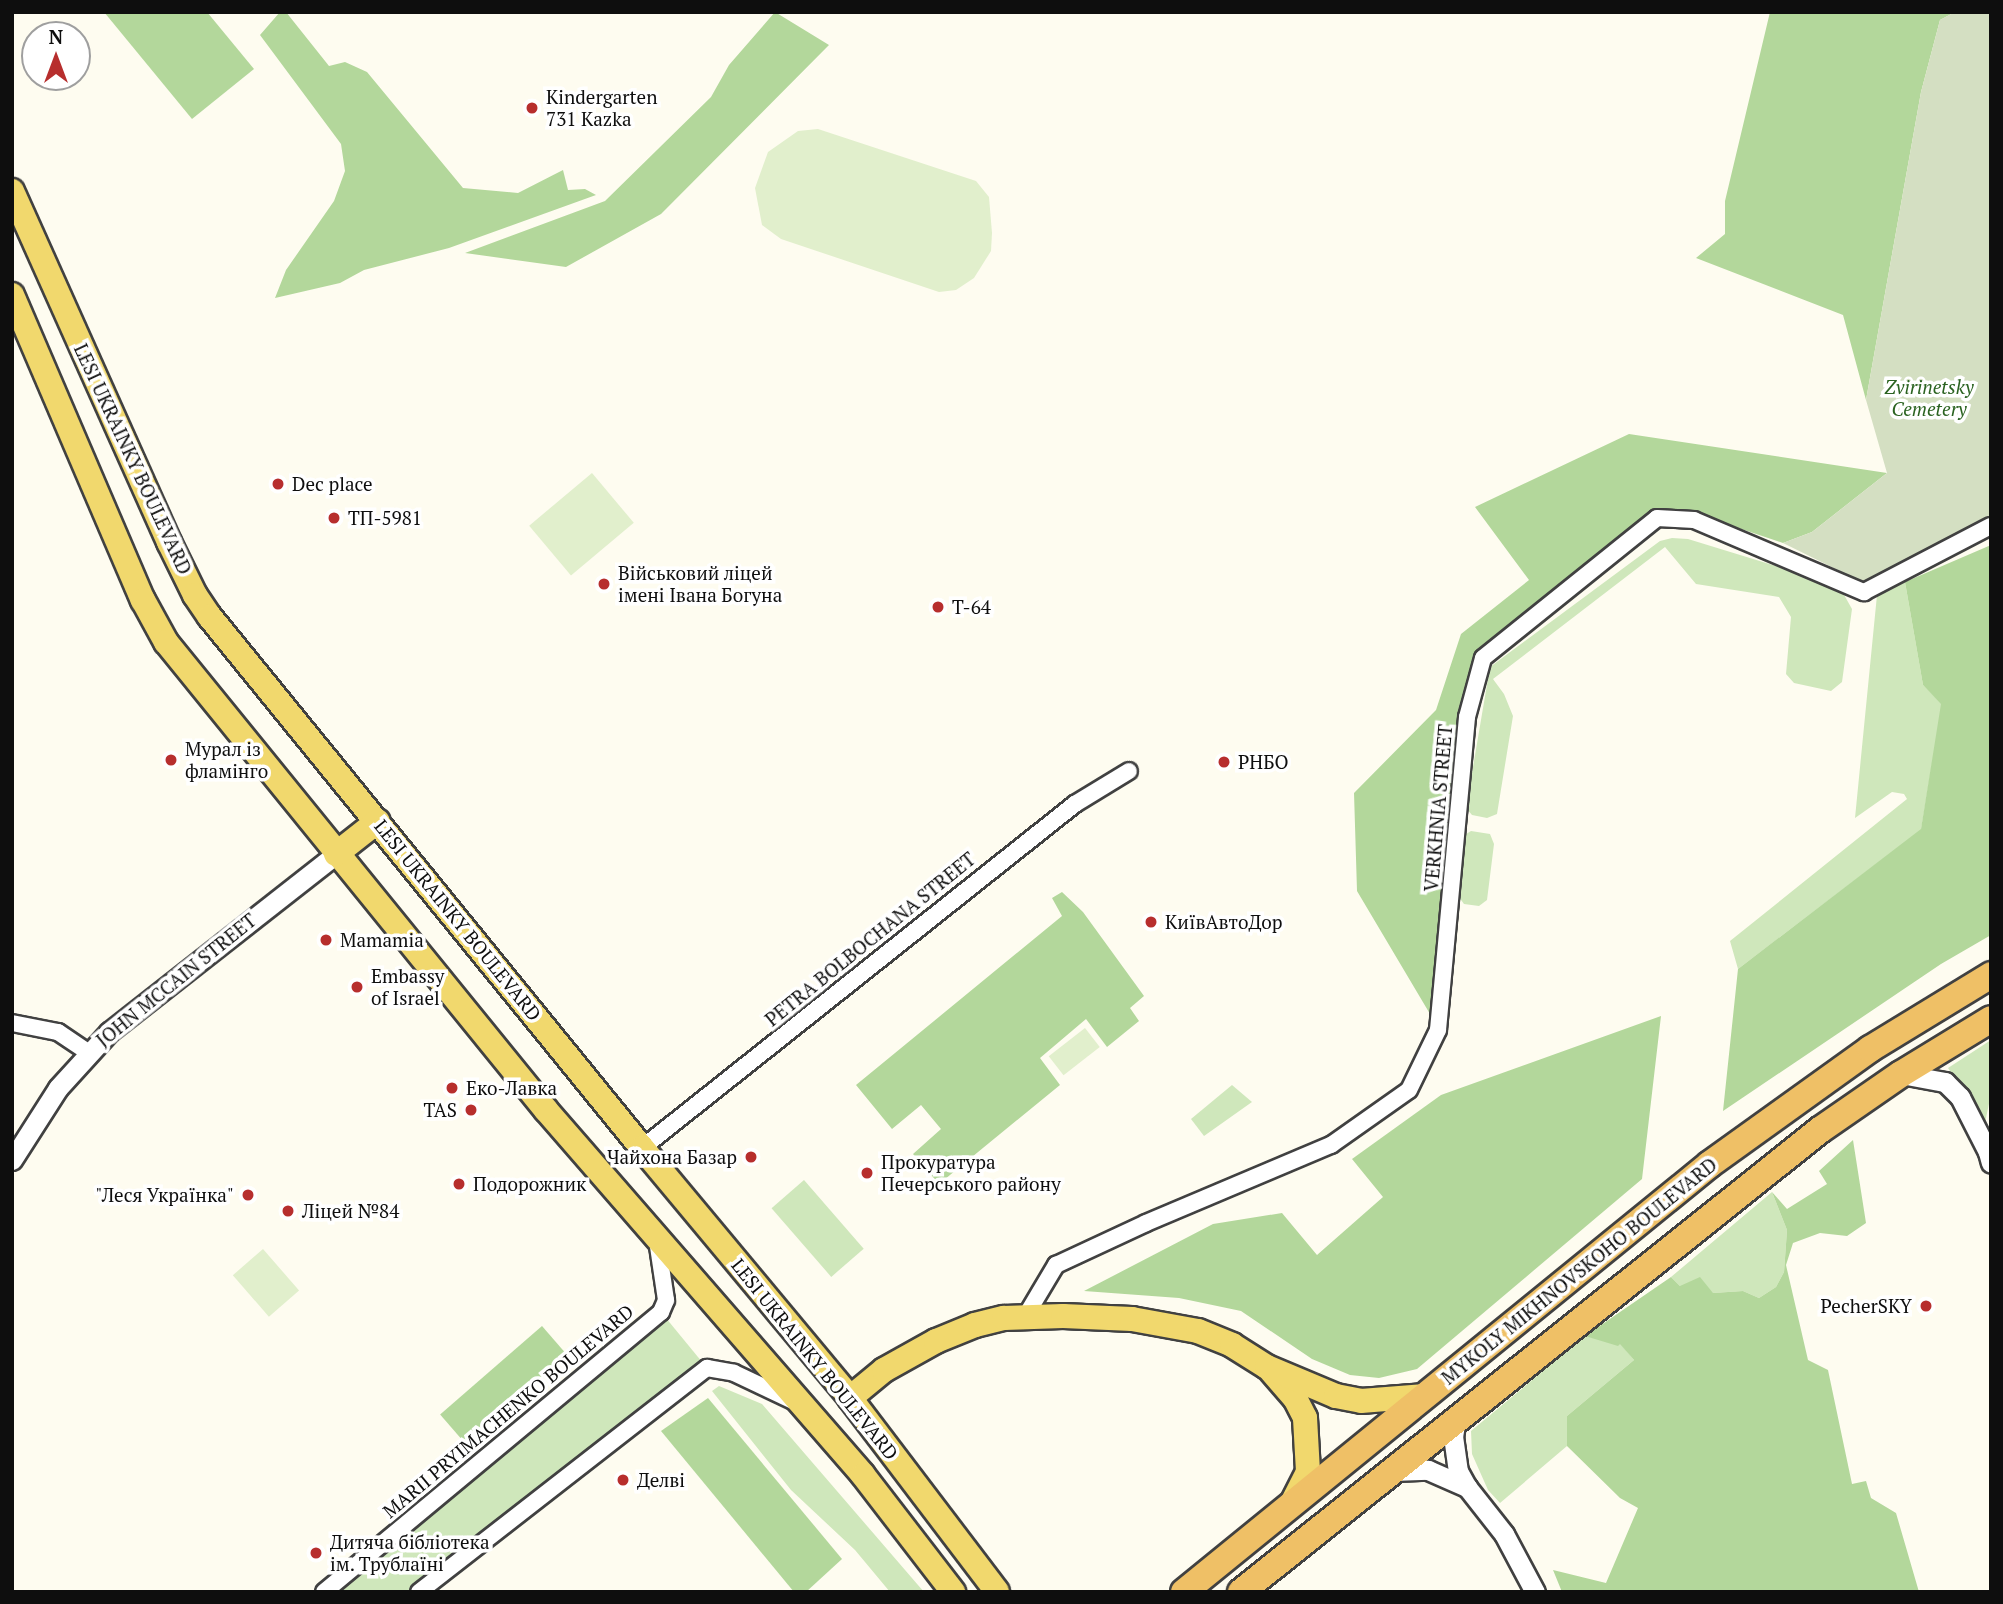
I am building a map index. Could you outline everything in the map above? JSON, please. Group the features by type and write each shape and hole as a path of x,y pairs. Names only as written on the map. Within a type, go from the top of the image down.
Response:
{"highway":[{"name":"MYKOLY MIKHNOVSKOHO BOULEVARD","path":"1184,1592 1663,1201 1799,1098 1880,1042 1991,975"},
{"name":"MYKOLY MIKHNOVSKOHO BOULEVARD","path":"1241,1592 1755,1180 1901,1074 1991,1019"}],"main road":[{"name":"LESI UKRAINKY BOULEVARD","path":"12,191 121,439 195,595 250,667 642,1148 850,1398 991,1589"},
{"name":"LESI UKRAINKY BOULEVARD","path":"12,295 143,600 166,642 546,1110 805,1406 863,1475 953,1592"},
{"path":"336,854 378,821"},
{"path":"850,1398 884,1370 936,1341 975,1325 1026,1317 1086,1317 1162,1323 1209,1335 1267,1367 1336,1396 1361,1401 1425,1396"},
{"path":"1267,1367 1295,1398 1305,1418 1308,1472 1291,1504"}],"street":[{"name":"VERKHNIA STREET","path":"1026,1317 1056,1265 1146,1223 1331,1145 1409,1090 1438,1030 1467,717 1483,658 1657,518 1694,520 1864,592 1991,526"},
{"name":"PETRA BOLBOCHANA STREET","path":"642,1148 1075,804 1129,771"},
{"name":"JOHN MCCAIN STREET","path":"12,1160 58,1088 88,1052 120,1022 336,854"},
{"path":"12,1023 58,1032 88,1052"},
{"path":"1901,1074 1945,1082 1960,1097 1990,1151"},
{"name":"MARII PRYIMACHENKO BOULEVARD","path":"324,1592 661,1312 666,1300 656,1237"},
{"path":"419,1592 707,1368 734,1373 805,1406"},
{"path":"1456,1418 1455,1453 1458,1471 1467,1487 1504,1534 1535,1592"},
{"path":"1389,1471 1428,1470 1467,1487"}],"green space":[{"path":"104,12 207,12 254,69 192,119"},
{"path":"280,12 286,12 329,66 345,62 367,72 463,188 518,193 563,170 568,190 585,189 596,195 449,248 364,270 340,283 275,298 286,270 334,201 345,171 341,144 260,35"},
{"path":"775,12 829,45 661,214 566,267 465,253 605,201 711,97 729,65"},
{"path":"1770,12 1955,12 1940,20 1921,92 1866,400 1843,315 1696,258 1725,234 1725,201"},
{"name":"Zvirinetsky Cemetery","path":"1955,12 1991,12 1991,515 1862,582 1783,543 1812,532 1887,473 1866,400 1921,92 1940,20"},
{"path":"818,129 976,181 989,197 992,233 991,251 974,278 956,290 939,292 781,239 762,225 755,188 768,152 798,131"},
{"path":"1629,434 1887,473 1812,532 1783,543 1697,514 1677,511 1657,513 1476,656 1462,717 1430,1014 1357,891 1354,793 1436,710 1461,634 1529,580 1475,507"},
{"path":"592,473 634,523 571,576 529,526"},
{"path":"1672,538 1688,539 1805,575 1843,593 1852,609 1842,682 1831,691 1794,683 1786,674 1791,617 1779,597 1696,584 1665,547 1493,679 1504,694 1513,716 1497,814 1487,818 1472,815 1466,808 1490,667 1660,541"},
{"path":"1991,545 1991,935 1941,964 1723,1111 1738,969 1921,829 1941,704 1923,685 1905,582"},
{"path":"1905,582 1923,685 1942,704 1921,830 1738,969 1730,941 1907,799 1904,794 1892,792 1855,818 1877,595"},
{"path":"1471,831 1490,834 1494,844 1487,900 1479,906 1464,904 1456,893 1463,836"},
{"path":"1062,892 1083,912 1144,996 1130,1008 1139,1021 1107,1047 1086,1019 1040,1058 1060,1085 939,1184 913,1154 941,1129 921,1105 892,1129 856,1085 1062,916 1052,898"},
{"path":"1661,1016 1642,1179 1417,1369 1379,1378 1350,1375 1312,1359 1241,1311 1179,1298 1084,1291 1213,1224 1282,1213 1317,1255 1383,1197 1352,1159 1441,1095"},
{"path":"1085,1028 1100,1047 1064,1075 1049,1056"},
{"path":"1991,1040 1991,1094 1985,1123 1948,1068"},
{"path":"1232,1085 1252,1102 1204,1136 1191,1119"},
{"path":"1853,1140 1866,1223 1847,1236 1820,1233 1793,1243 1786,1265 1808,1360 1828,1370 1852,1484 1866,1481 1871,1498 1896,1513 1919,1592 1562,1592 1553,1570 1606,1583 1638,1508 1620,1498 1567,1446 1567,1416 1634,1360 1620,1344 1618,1346 1585,1336 1671,1277 1680,1286 1700,1277 1713,1293 1743,1291 1759,1298 1776,1287 1784,1272 1787,1230 1772,1192 1787,1209 1827,1184 1819,1171"},
{"path":"804,1180 864,1249 831,1277 772,1208"},
{"path":"1772,1192 1787,1230 1784,1272 1776,1287 1759,1298 1743,1291 1713,1293 1680,1286 1671,1277"},
{"path":"263,1249 299,1291 269,1317 233,1275"},
{"path":"661,1312 707,1368 419,1592 324,1592"},
{"path":"542,1326 567,1355 465,1443 440,1415"},
{"path":"1585,1336 1620,1343 1634,1360 1567,1416 1567,1446 1500,1503 1488,1490 1472,1454 1471,1431"},
{"path":"719,1386 762,1404 924,1592 890,1592 855,1550 791,1490 712,1391"},
{"path":"708,1398 842,1559 806,1592 794,1592 661,1431"}],"place":[{"name":"Kindergarten 731 Kazka","path":"532,108"},
{"name":"Dec place","path":"278,484"},
{"name":"ТП-5981","path":"334,518"},
{"name":"Військовий ліцей імені Івана Богуна","path":"604,584"},
{"name":"Т-64","path":"938,607"},
{"name":"Мурал із фламінго","path":"171,760"},
{"name":"РНБО","path":"1224,762"},
{"name":"КиївАвтоДор","path":"1151,922"},
{"name":"Mamamia","path":"326,940"},
{"name":"Embassy of Israel","path":"357,987"},
{"name":"Еко-Лавка","path":"452,1088"},
{"name":"TAS","path":"471,1110"},
{"name":"Чайхона Базар","path":"751,1157"},
{"name":"Прокуратура Печерського району","path":"867,1173"},
{"name":"Подорожник","path":"459,1184"},
{"name":"\"Леся Українка\"","path":"248,1195"},
{"name":"Ліцей №84","path":"288,1211"},
{"name":"PecherSKY","path":"1926,1306"},
{"name":"Делві","path":"623,1480"},
{"name":"Дитяча бібліотека ім. Трублаїні","path":"316,1553"}]}
